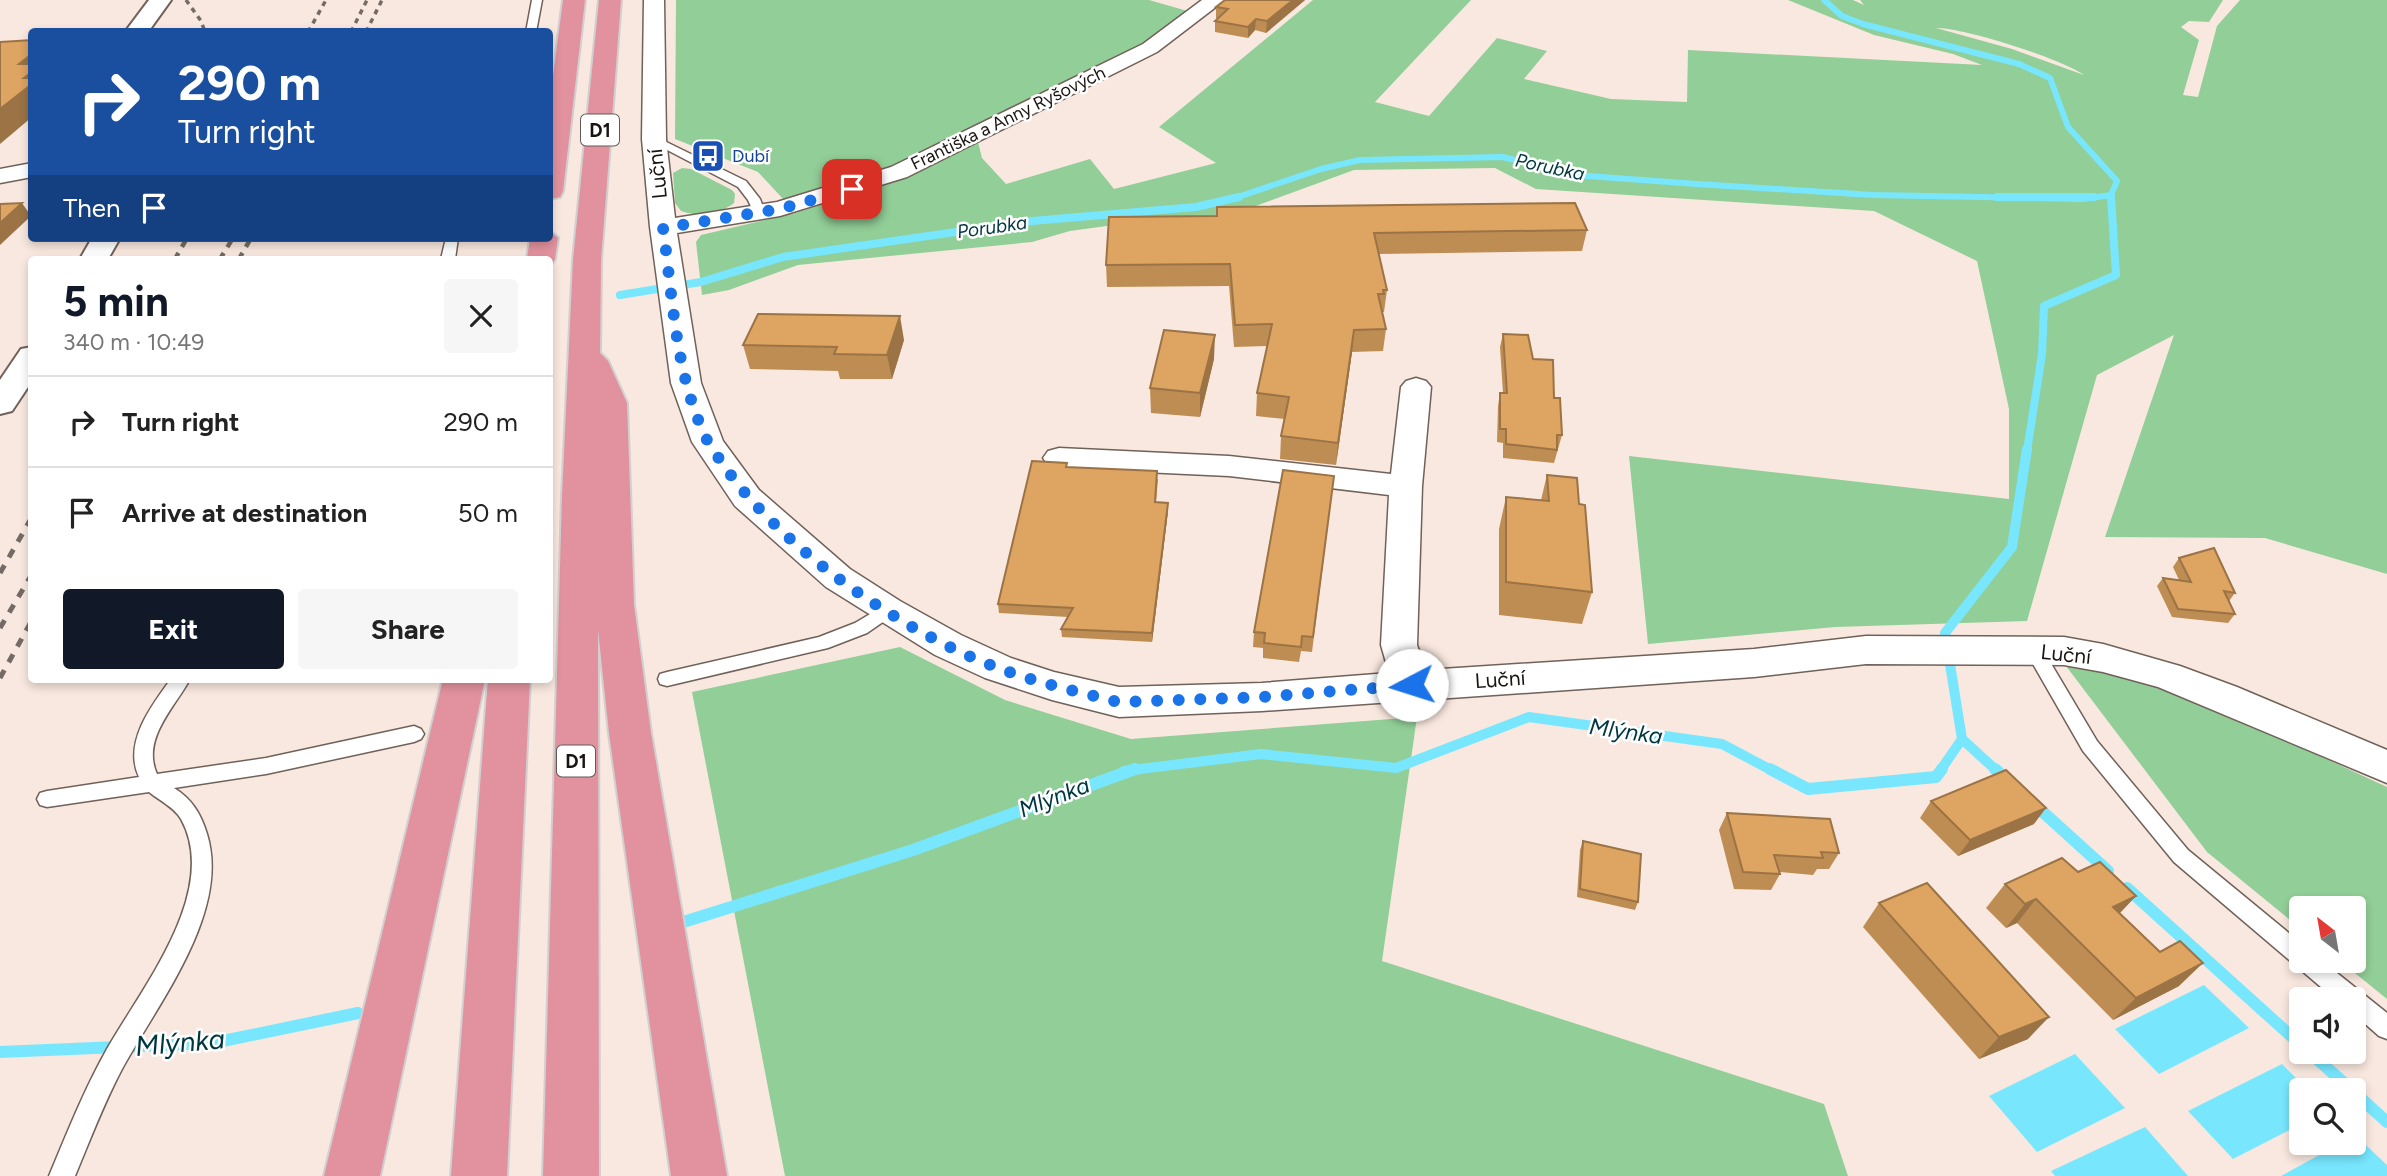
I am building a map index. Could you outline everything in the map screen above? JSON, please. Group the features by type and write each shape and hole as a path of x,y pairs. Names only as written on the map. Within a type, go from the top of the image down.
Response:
{"highway":[{"name":"D1","path":"553,167 574,0"},
{"name":"D1","path":"571,1176 580,496 587,260 610,0"},
{"path":"586,347 610,403 615,605 629,733 699,1176"},
{"path":"352,1176 463,683"},
{"path":"479,1176 509,683"}],"street":[{"path":"139,28 160,0"},
{"name":"Luční","path":"654,0 654,139 665,240 686,383 708,442 747,498 838,578 948,645 998,668 1052,686 1118,702 1262,697 1754,663 1866,650 2064,651 2167,676 2224,697 2387,767"},
{"name":"Františka a Anny Ryšových","path":"665,240 759,212 804,203 899,172 1150,48 1215,0"},
{"path":"0,176 28,171"},
{"path":"3,400 28,362"},
{"path":"1412,685 1399,645 1406,486 1416,387"},
{"path":"1059,458 1229,466 1406,486"}],"lane":[{"path":"532,28 537,0"},
{"path":"654,139 742,184 754,199 759,212"},
{"path":"667,679 822,643 861,628 887,610"},
{"path":"2034,650 2090,746 2181,856 2289,947"},
{"path":"62,1176 100,1088 149,1003 186,932 199,900 201,856 192,818 181,804 151,781 144,768 145,740 178,683"},
{"path":"47,799 151,781 238,771 414,734"},
{"path":"2320,973 2337,987"},
{"path":"2366,1011 2387,1028"}],"green space":[{"path":"676,0 1149,0 1191,12 1136,51 894,166 784,200 758,172 675,139"},
{"path":"1313,0 1471,0 1375,102 1429,116 1497,38 1547,51 1524,79 1611,99 1687,102 1688,50 1982,65 1953,54 1874,35 1788,0 1853,0 1864,5 1860,0 2223,0 2209,22 2189,21 2181,27 2199,40 2183,95 2198,97 2217,26 2240,0 2387,0 2387,574 2265,538 2105,537 2174,335 2097,375 2027,621 1835,627 1648,644 1629,456 2009,499 2009,409 1977,261 1874,211 1536,189 1495,168 1354,170 1212,222 1121,224 1070,231 1032,242 798,265 729,290 702,295 696,242 701,235 795,213 894,182 978,142 982,158 1006,184 1090,159 1114,189 1216,163 1159,127","holes":["1936,28 1949,29 2034,53 2084,75 2012,49"]},
{"path":"682,168 691,169 732,190 735,194 734,203 708,214 681,211 675,203 673,173"},
{"path":"900,647 1005,700 1131,739 1417,717 1382,961 1824,1104 1848,1176 785,1176 692,692"},
{"path":"2066,666 2117,671 2212,706 2387,787 2387,999 2355,973 2366,973 2366,896 2289,896 2289,919 2207,852"}],"water":[{"path":"2204,985 2249,1028 2159,1074 2115,1029"},
{"path":"2075,1054 2125,1108 2037,1152 1989,1096"},
{"path":"2282,1064 2296,1078 2289,1078 2289,1130 2233,1159 2188,1111"},
{"path":"2145,1127 2188,1176 2055,1176 2051,1171"},
{"path":"2366,1145 2387,1165 2387,1176 2281,1176 2319,1155 2366,1155"}],"building":[{"path":"1225,0 1293,0 1267,21 1256,19 1248,27 1215,21 1228,9 1216,7"},
{"path":"28,40 28,57 19,64 28,64 28,75 24,78 28,78 28,87 0,109 0,42"},
{"path":"22,203 0,223 0,204"},
{"path":"1575,203 1587,230 1374,233 1387,290 1383,290 1384,294 1378,294 1386,329 1354,330 1338,443 1281,436 1289,397 1257,393 1272,324 1235,325 1230,264 1106,265 1109,217 1217,216 1217,207"},
{"path":"758,314 900,316 887,355 834,354 837,347 743,345"},
{"path":"1164,330 1215,335 1200,393 1150,388"},
{"path":"1503,334 1528,335 1533,359 1553,360 1554,398 1560,398 1562,435 1557,435 1557,450 1506,444 1506,429 1500,429 1500,393 1507,393"},
{"path":"1032,461 1067,463 1066,467 1157,471 1155,502 1168,503 1152,633 1061,629 1073,608 998,604"},
{"path":"1283,470 1334,476 1313,637 1302,636 1301,647 1264,643 1265,633 1254,632"},
{"path":"1547,475 1577,478 1579,504 1585,505 1592,592 1506,582 1506,497 1549,501"},
{"path":"2214,548 2235,593 2224,591 2235,614 2178,609 2163,578 2191,582 2179,558"},
{"path":"2006,770 2046,808 1970,840 1931,801"},
{"path":"1727,813 1830,819 1839,853 1821,852 1823,858 1774,855 1780,874 1743,872"},
{"path":"1583,841 1641,854 1638,902 1580,889"},
{"path":"2062,858 2078,872 2100,862 2136,896 2113,907 2160,952 2180,941 2203,963 2136,998 2036,899 2025,904 2005,884"},
{"path":"1927,883 2049,1017 1999,1037 1879,903"}],"waterway":[{"name":"Porubka","path":"1824,0 1842,16 1863,24 2019,64 2050,78 2068,127 2117,181 2111,195"},
{"name":"Porubka","path":"1236,198 1321,169 1360,160 1503,157 1574,175 1697,184 1874,195 2083,199 2111,195"},
{"name":"Porubka","path":"1997,197 2094,197"},
{"name":"Mlýnka","path":"2027,451 2042,354 2044,306 2116,275 2111,197"},
{"name":"Porubka","path":"620,295 701,282 783,257 1032,221 1196,207 1236,198"},
{"name":"Mlýnka","path":"1962,739 1945,633 2012,547 2027,449"},
{"name":"Mlýnka","path":"1132,770 1261,754 1396,768 1529,717 1722,744 1773,771"},
{"name":"Mlýnka","path":"1940,771 1962,739"},
{"path":"1962,739 1997,771"},
{"name":"Mlýnka","path":"1770,769 1808,789 1936,777 1942,769"},
{"path":"1995,769 2007,780"},
{"name":"Mlýnka","path":"677,924 913,850 1132,770"},
{"name":"Mlýnka","path":"1124,771 1132,770"},
{"path":"2034,804 2108,871"},
{"path":"2127,888 2289,1034"},
{"name":"Mlýnka","path":"0,1052 213,1043 358,1013"},
{"path":"2323,1064 2338,1078"},
{"path":"2366,1103 2387,1122"}],"railway":[{"path":"186,0 204,28"},
{"path":"310,28 326,0"},
{"path":"353,28 367,0"},
{"path":"368,28 382,0"},
{"path":"177,256 185,242"},
{"path":"222,256 231,242"},
{"path":"241,256 249,242"},
{"path":"0,573 28,524"},
{"path":"0,628 28,581"},
{"path":"0,678 28,627"}],"place":[{"name":"Dubí","path":"708,156"}],"route":[{"path":"852,189 780,209 663,228 686,383 708,442 747,498 785,534 838,578 948,645 998,668 1096,697 1118,702 1262,697 1412,685"}]}
